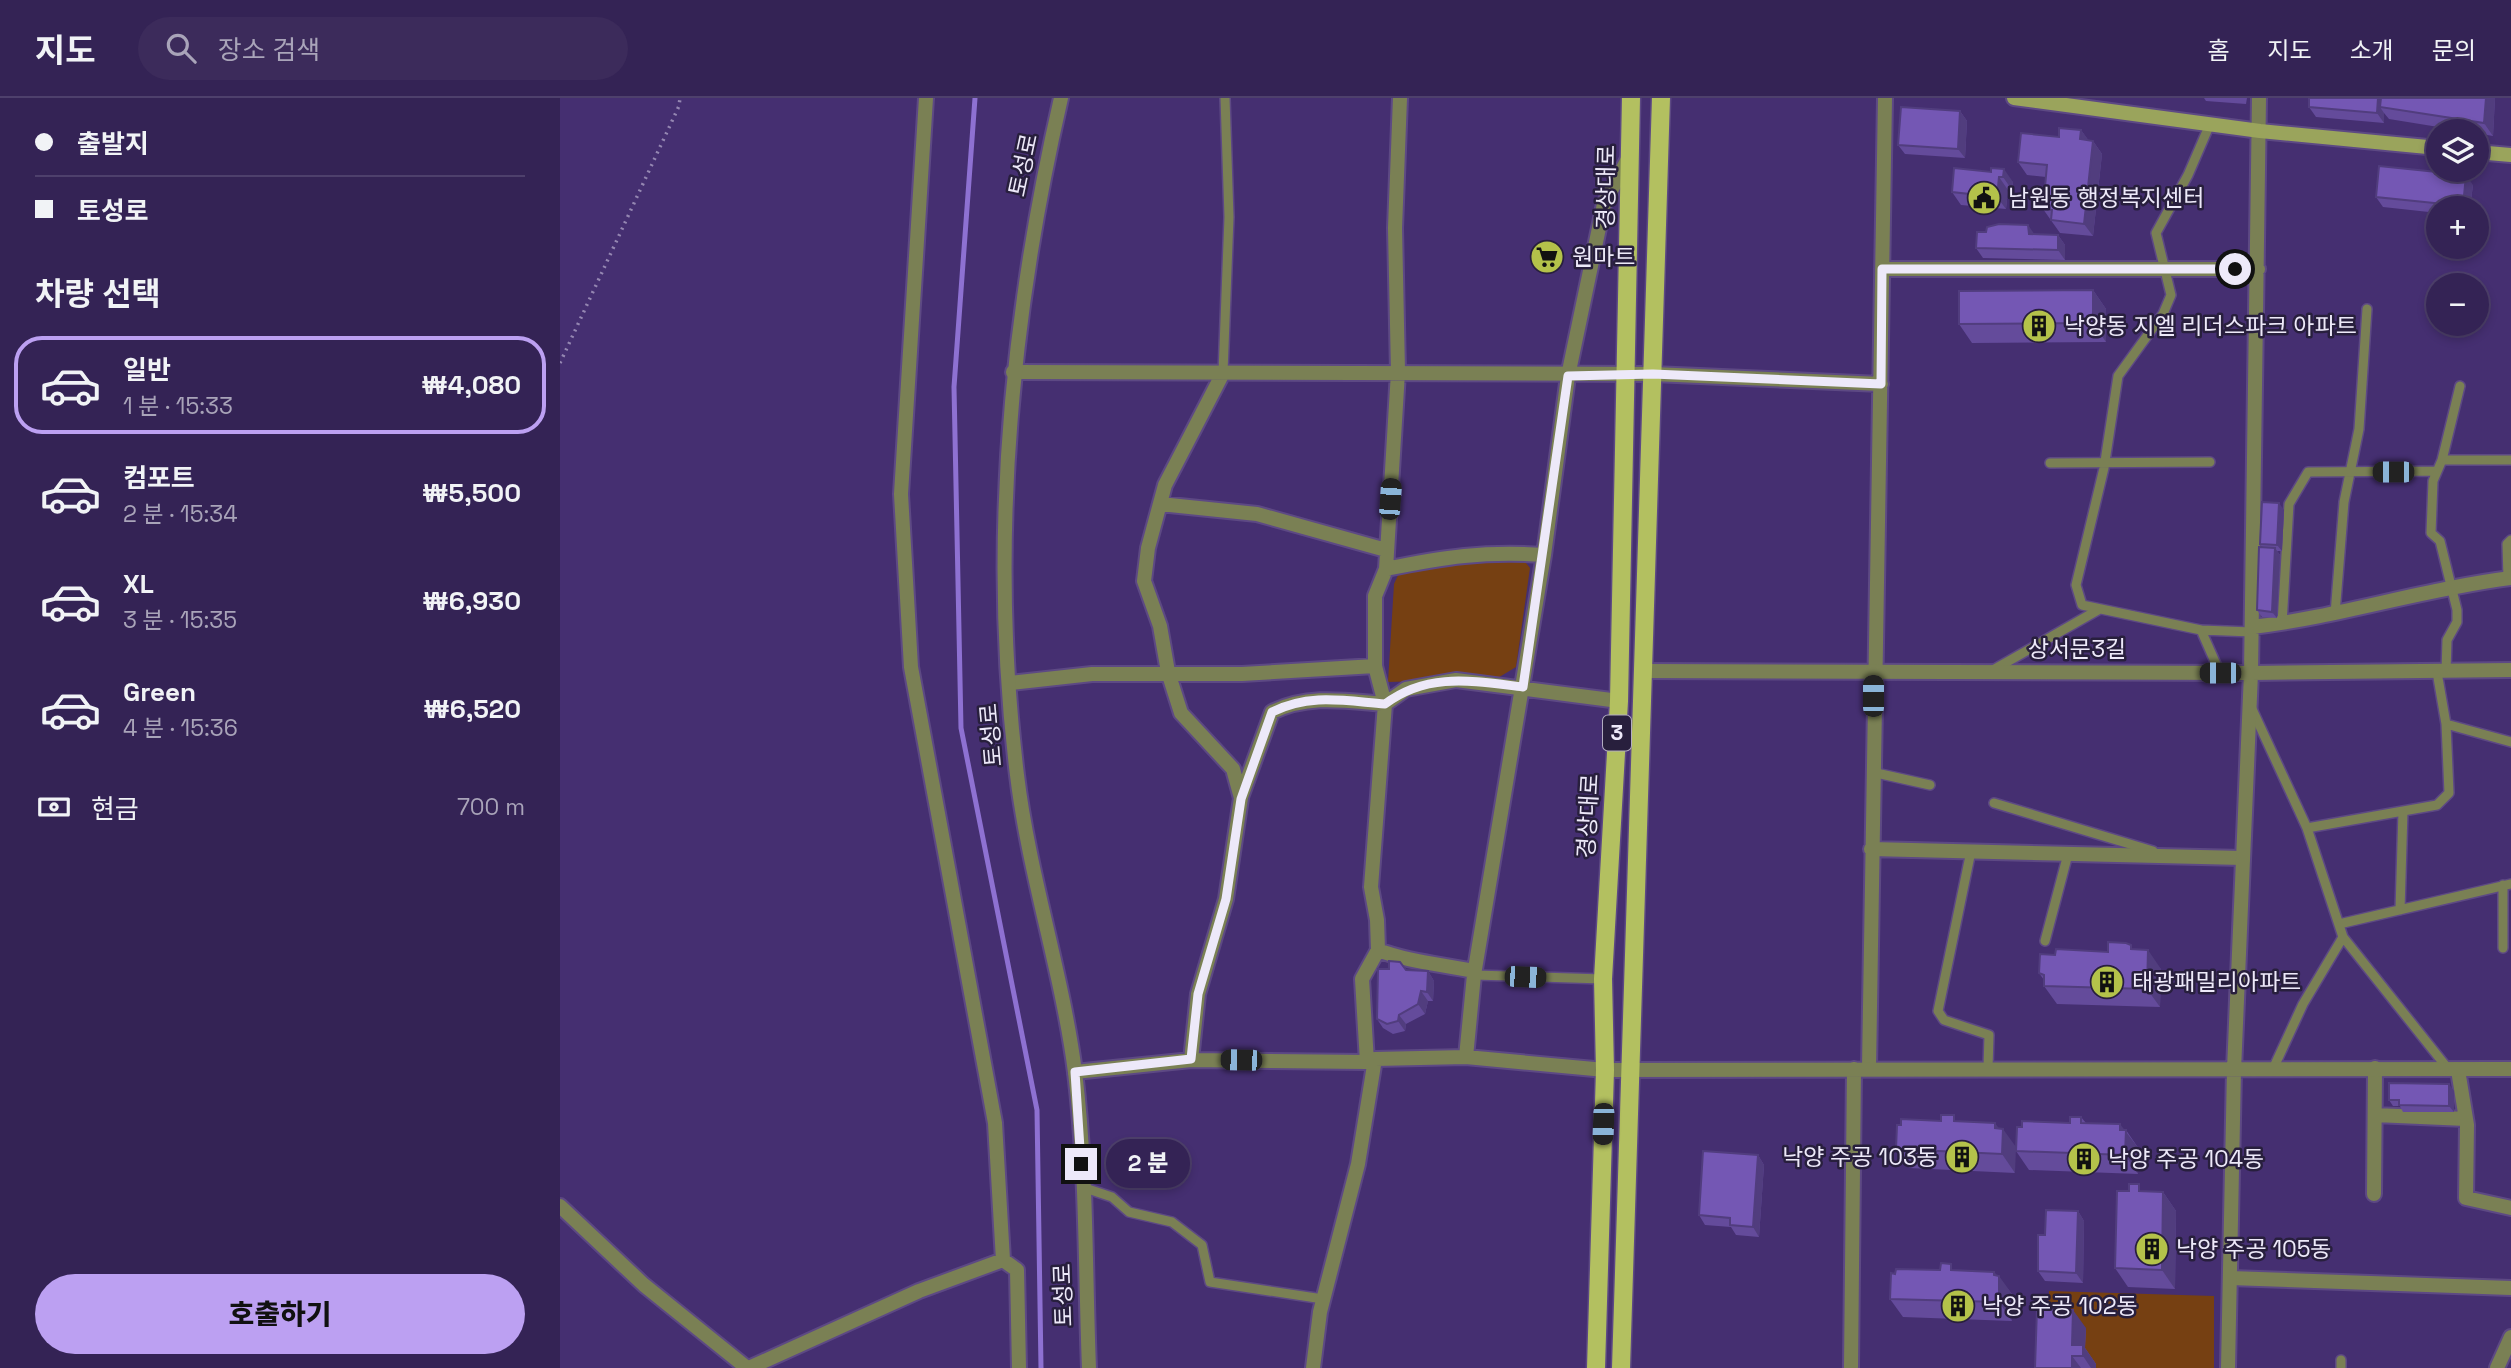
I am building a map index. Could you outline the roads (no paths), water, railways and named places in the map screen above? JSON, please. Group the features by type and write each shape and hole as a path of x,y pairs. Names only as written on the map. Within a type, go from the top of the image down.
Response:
{"main road":[{"name":"경상대로","path":"1596,1368 1605,1070 1604,979 1619,701 1628,375 1631,98"},
{"name":"3","path":"1621,1368 1628,1071 1661,98"},
{"path":"2014,98 2260,131 2426,147"},
{"path":"2489,153 2511,155"}],"street":[{"path":"926,98 901,494 911,667 995,1123 1003,1260"},
{"name":"토성로","path":"1061,98 1039,195 1013,372 1003,512 1010,683 1019,787 1075,1072 1089,1368"},
{"path":"1314,1368 1323,1299 1358,1164 1371,1060 1362,979 1378,950 1371,887 1385,704 1375,666 1376,596 1386,569 1398,372 1395,228 1400,98"},
{"path":"1851,1368 1871,849 1885,98"},
{"path":"2228,1368 2234,1070 2251,673 2259,98"},
{"path":"1466,1057 1474,973 1544,555 1568,376 1604,204 1630,153"},
{"path":"1882,269 2258,269"},
{"path":"1013,372 1398,372 1568,376 1653,374 1881,384"},
{"path":"1223,373 1165,485 1144,580 1160,626 1168,672 1181,713 1233,769 1241,799"},
{"path":"1160,504 1257,514 1386,550"},
{"path":"1386,569 1443,557 1496,551 1544,555"},
{"path":"2252,630 2451,587 2510,578"},
{"path":"1010,683 1092,674 1242,674 1375,666"},
{"name":"상서문3길","path":"1643,671 2251,673 2511,670"},
{"path":"1191,1059 1198,994 1226,899 1241,799 1272,712 1293,702 1327,699 1385,704 1406,689 1456,680 1619,701"},
{"path":"1871,849 2243,858"},
{"path":"1378,950 1407,961 1436,963 1474,973"},
{"path":"1075,1072 1191,1059 1371,1060 1466,1057 1628,1071 1988,1068 2511,1069"},
{"path":"2374,1194 2375,1068"},
{"path":"2454,1070 2466,1119 2466,1198 2511,1208"},
{"path":"2375,1115 2466,1119"},
{"path":"560,1206 644,1285 748,1368 919,1291 1003,1260"},
{"path":"1003,1260 1017,1270 1019,1368"},
{"path":"2230,1278 2511,1288"},
{"path":"2497,1368 2511,1337"}],"lane":[{"path":"1223,373 1229,217 1225,98"},
{"path":"2210,124 2188,174 2156,233 2171,295 2163,314 2118,376 2104,464 2076,585 2082,605 2098,610 2201,630 2252,630"},
{"path":"2335,614 2349,472 2359,429 2367,309"},
{"path":"2308,828 2437,805 2448,793 2442,672 2447,640 2457,622 2440,541 2431,533 2433,481 2442,460 2460,387"},
{"path":"2442,460 2511,460"},
{"path":"2050,463 2210,462"},
{"path":"2282,624 2290,503 2308,472 2437,471"},
{"path":"2510,578 2507,544 2511,540"},
{"path":"1990,671 2098,610"},
{"path":"2201,630 2220,673"},
{"path":"2249,705 2308,828 2343,937 2454,1070"},
{"path":"2446,724 2511,742"},
{"path":"1872,772 1930,785"},
{"path":"1994,803 2169,856"},
{"path":"2400,910 2403,811"},
{"path":"1971,851 1938,1011 1944,1020 1989,1035 1988,1068"},
{"path":"2045,941 2068,854"},
{"path":"2339,924 2507,884 2503,948"},
{"path":"2273,1069 2302,1004 2343,937"},
{"path":"1474,973 1604,979"},
{"path":"1082,1187 1112,1197 1129,1212 1172,1222 1202,1245 1210,1282 1323,1299"}],"waterway":[{"path":"975,98 954,387 961,728 1037,1110 1041,1368"}],"place":[{"name":"남원동 행정복지센터","path":"1984,198"},
{"name":"원마트","path":"1547,257"},
{"name":"낙양동 지엘 리더스파크 아파트","path":"2039,326"},
{"name":"태광패밀리아파트","path":"2107,982"},
{"name":"낙양 주공 103동","path":"1962,1157"},
{"name":"낙양 주공 104동","path":"2084,1159"},
{"name":"낙양 주공 105동","path":"2152,1249"},
{"name":"낙양 주공 102동","path":"1958,1306"}]}
